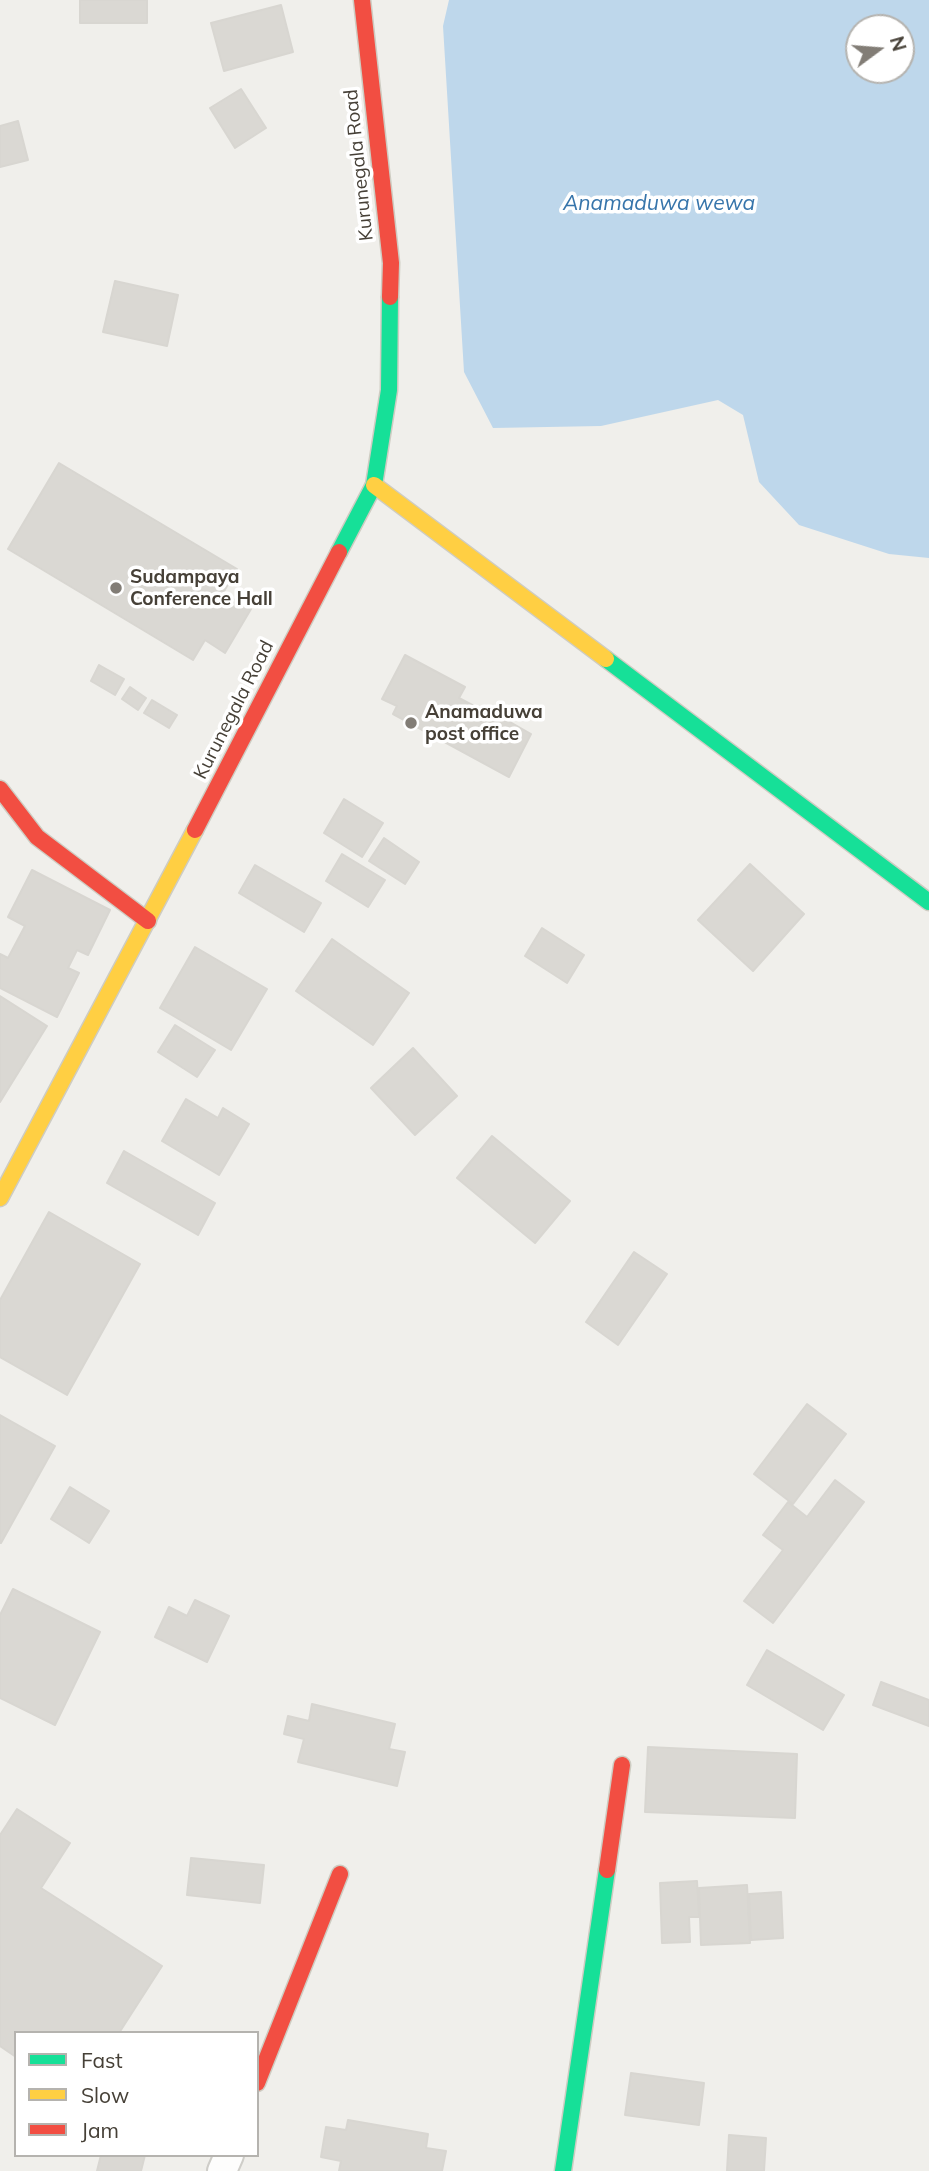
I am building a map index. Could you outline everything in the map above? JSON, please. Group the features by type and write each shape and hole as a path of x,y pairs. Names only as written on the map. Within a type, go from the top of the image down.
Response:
{"main road":[{"name":"Kurunegala Road","path":"0,1198 148,921 374,485 389,390 391,263 362,0"},
{"path":"374,485 929,902"},
{"path":"0,789 37,836 148,921"},
{"path":"563,2171 622,1765"},
{"path":"259,2078 341,1874"}],"water":[{"name":"Anamaduwa wewa","path":"449,0 929,0 929,558 889,554 799,525 759,482 743,415 718,400 601,426 493,428 464,372 443,26"}],"building":[{"path":"80,0 147,0 147,23 80,23"},
{"path":"281,5 293,52 224,71 211,23"},
{"path":"241,89 266,128 235,148 210,108"},
{"path":"18,121 28,160 0,167 0,126"},
{"path":"115,281 178,295 167,346 103,332"},
{"path":"59,463 237,569 223,593 251,609 225,653 205,640 193,660 8,549"},
{"path":"405,655 465,687 459,698 491,715 497,705 514,714 510,722 531,734 509,777 393,714 397,706 382,699"},
{"path":"99,665 124,679 115,695 91,681"},
{"path":"130,687 146,698 138,710 122,699"},
{"path":"152,700 177,715 169,728 144,713"},
{"path":"344,799 383,823 362,857 324,833"},
{"path":"384,838 419,862 405,884 369,861"},
{"path":"342,854 385,880 368,907 326,881"},
{"path":"750,864 804,914 753,971 698,920"},
{"path":"255,865 321,903 304,932 239,893"},
{"path":"32,870 110,910 88,955 77,950 68,968 79,973 57,1017 0,988 0,954 8,958 25,926 8,917"},
{"path":"542,928 584,955 567,983 525,956"},
{"path":"332,939 409,993 373,1045 296,991"},
{"path":"195,947 267,989 231,1050 160,1008"},
{"path":"0,996 47,1026 0,1102"},
{"path":"175,1025 215,1050 197,1077 158,1052"},
{"path":"413,1048 457,1096 415,1135 371,1088"},
{"path":"186,1099 218,1118 223,1108 249,1124 219,1175 162,1141"},
{"path":"492,1136 570,1201 535,1243 457,1178"},
{"path":"124,1151 215,1203 198,1235 107,1183"},
{"path":"49,1212 140,1264 67,1395 0,1357 0,1300"},
{"path":"634,1252 667,1274 618,1345 586,1322"},
{"path":"807,1404 846,1434 793,1504 754,1474"},
{"path":"0,1415 55,1446 1,1543 0,1543"},
{"path":"835,1480 864,1502 773,1623 744,1601 783,1550 763,1535 788,1502 807,1517"},
{"path":"70,1487 109,1511 89,1543 51,1519"},
{"path":"13,1589 100,1632 55,1725 0,1698 0,1615"},
{"path":"195,1600 229,1616 207,1662 155,1637 169,1607 187,1616"},
{"path":"767,1650 844,1695 823,1730 747,1685"},
{"path":"881,1682 929,1700 929,1726 873,1705"},
{"path":"312,1704 395,1724 389,1749 405,1752 397,1786 298,1762 304,1739 284,1734 288,1716 309,1721"},
{"path":"648,1747 797,1754 795,1818 645,1812"},
{"path":"17,1809 70,1843 41,1888 162,1966 120,2031 14,2031 14,2056 0,2046 0,1835"},
{"path":"191,1858 264,1865 260,1903 187,1895"},
{"path":"697,1881 699,1917 689,1917 690,1942 662,1943 660,1883"},
{"path":"747,1885 750,1943 701,1945 699,1888"},
{"path":"781,1892 783,1938 751,1940 749,1894"},
{"path":"631,2073 704,2083 699,2125 625,2115"},
{"path":"348,2120 428,2134 426,2148 446,2151 442,2171 339,2171 341,2161 321,2157 326,2127 346,2130"},
{"path":"729,2135 766,2138 764,2171 727,2171"},
{"path":"100,2157 144,2157 141,2171 97,2171"}],"traffic: fast":[{"path":"339,552 374,485 389,390 390,297"},
{"path":"606,659 929,902"},
{"path":"563,2171 607,1870"}],"traffic: slow":[{"path":"374,485 606,659"},
{"path":"0,1198 195,830"}],"traffic: jam":[{"path":"362,0 391,263 390,297"},
{"path":"195,830 339,552"},
{"path":"0,789 37,837 148,921"},
{"path":"607,1870 622,1765"},
{"path":"259,2078 340,1874"}],"place":[{"name":"Sudampaya Conference Hall","path":"116,588"},
{"name":"Anamaduwa post office","path":"411,723"}]}
